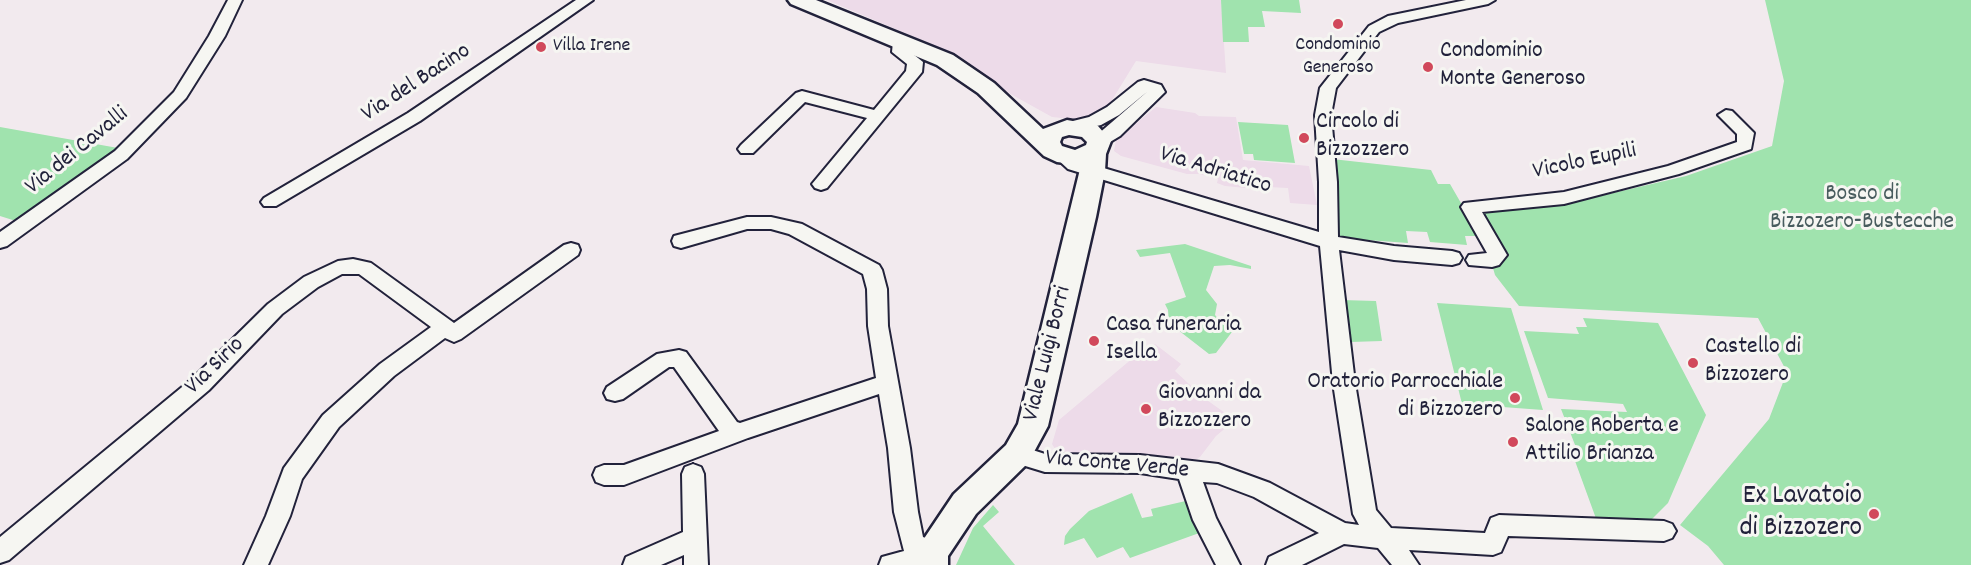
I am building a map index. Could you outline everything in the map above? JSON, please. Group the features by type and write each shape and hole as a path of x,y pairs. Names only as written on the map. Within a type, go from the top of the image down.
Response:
{"main road":[{"path":"798,0 945,60 1024,110 1071,127 1090,131 1096,154 1075,158 1055,151 986,88"},
{"path":"1071,127 1053,132 1048,142 1075,189 1083,217"},
{"name":"Viale Luigi Borri","path":"932,557 965,504 1017,453 1032,426 1096,154"}],"street":[{"name":"Via dei Cavalli","path":"0,241 121,155 173,102 218,36 235,0"},
{"name":"Via del Bacino","path":"270,202 414,117 586,0"},
{"path":"1407,565 1365,514 1344,383 1329,236 1323,115 1328,88 1374,29 1393,20 1488,0"},
{"path":"821,184 915,69 915,62 900,52 901,42"},
{"path":"1071,127 1095,121 1113,111 1144,86 1155,88 1157,92 1114,132 1096,154"},
{"path":"747,149 802,96 878,116"},
{"name":"Vicolo Eupili","path":"1476,260 1492,260 1497,255 1470,207 1564,198 1673,170 1745,145 1746,133 1726,115"},
{"name":"Via Adriatico","path":"1096,154 1329,236"},
{"path":"681,242 747,223 771,223 795,229 872,270 877,289 878,326 899,448 906,512 913,544 932,557"},
{"path":"1329,236 1394,253 1452,258"},
{"path":"256,565 278,516 292,475 331,421 387,370 445,328 454,334 572,250"},
{"name":"Via Sirio","path":"0,552 201,384 275,309 311,282 339,268 353,266 364,268 386,282 445,328"},
{"path":"615,393 664,360 679,358 729,428 740,432"},
{"path":"604,475 624,475 647,468 740,432 887,383"},
{"name":"Via Conte Verde","path":"1017,453 1045,463 1140,464 1218,474 1262,490 1342,533 1385,538 1493,544 1499,525 1664,531"},
{"path":"1188,471 1205,520 1228,565"},
{"path":"693,474 696,565"},
{"path":"1278,565 1342,533"},
{"path":"634,565 695,538"},
{"path":"891,565 932,557"}],"shaded area":[{"path":"827,0 1221,0 1226,73 1136,61 1109,105 1087,117 1072,119 1052,117 998,87 945,50"},
{"path":"1156,107 1195,113 1199,116 1236,117 1243,160 1309,166 1317,205 1290,203 1288,188 1268,187 1268,190 1225,186 1217,183 1218,179 1199,174 1187,174 1121,156 1114,151 1116,140"},
{"name":"Giovanni da Bizzozzero","path":"1155,344 1181,364 1175,371 1204,398 1235,420 1216,436 1200,457 1187,465 1062,460 1052,444 1059,420 1140,352"}],"green space":[{"path":"1221,0 1299,0 1301,13 1262,11 1265,27 1248,27 1249,42 1223,42"},
{"name":"Bosco di Bizzozero-Bustecche","path":"1765,0 1971,0 1971,565 1724,565 1708,546 1680,525 1769,419 1787,372 1758,318 1519,306 1495,275 1476,209 1596,197 1686,176 1772,146 1784,81"},
{"path":"1238,122 1288,125 1295,163 1254,160 1253,154 1244,154"},
{"path":"0,127 118,148 19,222 0,216"},
{"path":"1332,159 1431,170 1438,184 1450,184 1480,236 1465,236 1467,245 1430,242 1427,232 1406,231 1408,243 1340,238 1334,203"},
{"path":"1185,244 1251,266 1251,269 1230,265 1214,266 1206,290 1217,304 1215,315 1221,322 1235,328 1216,353 1209,354 1169,323 1165,304 1186,297 1170,253 1140,257 1136,250"},
{"path":"1341,300 1376,301 1382,341 1351,342 1343,337"},
{"path":"1437,303 1511,308 1543,410 1462,404"},
{"path":"1583,318 1658,323 1706,415 1668,503 1647,524 1598,524 1571,450 1577,450 1561,409 1627,412 1623,404 1548,398 1524,331 1579,334 1576,327 1587,327"},
{"path":"1132,493 1142,518 1153,516 1151,509 1190,500 1202,532 1130,558 1123,547 1097,558 1084,538 1064,545 1065,536 1070,529 1089,511"},
{"path":"993,505 999,512 983,526 1015,565 956,565 973,528"}],"place":[{"name":"Condominio Generoso","path":"1338,24"},
{"name":"Villa Irene","path":"541,47"},
{"name":"Condominio Monte Generoso","path":"1428,67"},
{"name":"Circolo di Bizzozzero","path":"1304,138"},
{"name":"Casa funeraria Isella","path":"1094,341"},
{"name":"Castello di Bizzozero","path":"1693,363"},
{"name":"Oratorio Parrocchiale di Bizzozero","path":"1515,398"},
{"name":"Giovanni da Bizzozzero","path":"1146,409"},
{"name":"Salone Roberta e Attilio Brianza","path":"1513,442"},
{"name":"Ex Lavatoio di Bizzozero","path":"1874,514"}]}
